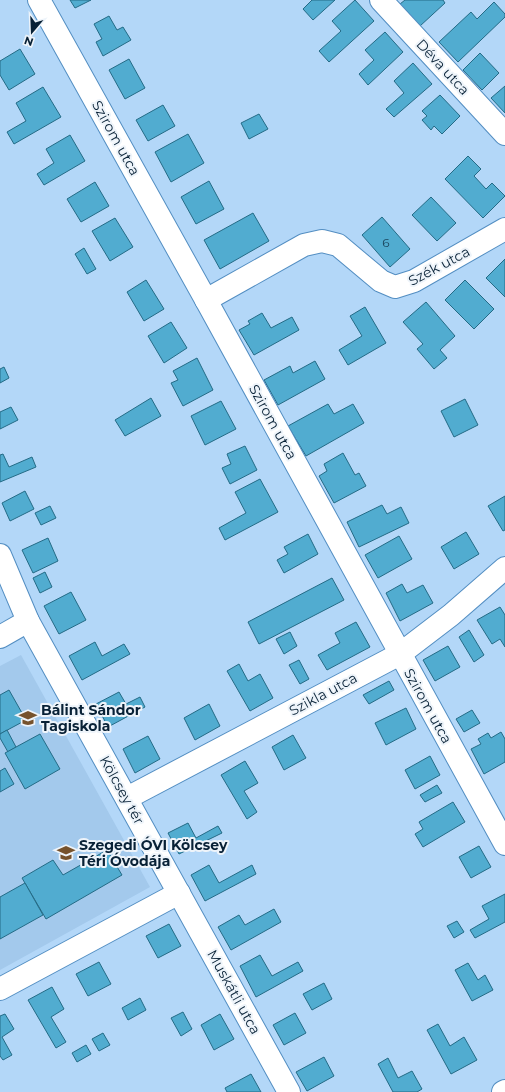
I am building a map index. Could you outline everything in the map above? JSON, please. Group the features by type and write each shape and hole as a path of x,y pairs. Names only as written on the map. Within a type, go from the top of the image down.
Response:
{"street":[{"name":"Szirom utca","path":"39,0 505,844"},
{"name":"Déva utca","path":"381,0 505,134"},
{"name":"Szék utca","path":"206,300 304,245 322,242 338,245 381,280 395,287 414,281 505,229"},
{"name":"Kölcsey tér","path":"0,555 28,621 179,893"},
{"name":"Szikla utca","path":"127,798 400,654 451,615 504,571"},
{"path":"0,637 28,621"},
{"path":"0,989 179,893"},
{"name":"Muskátli utca","path":"179,893 289,1092"}],"shaded area":[{"name":"Szegedi ÓVI Kölcsey Téri Óvodája","path":"21,655 150,887 0,970 0,666"}],"building":[{"path":"70,0 91,0 75,8"},
{"path":"312,0 335,0 313,20 303,9"},
{"path":"355,0 374,21 329,62 319,51 341,31 332,21"},
{"path":"405,0 443,0 445,3 420,26 400,4"},
{"path":"494,2 505,14 505,17 458,62 439,42 471,12 477,19"},
{"path":"109,16 117,30 123,27 131,40 103,56 96,42 102,39 94,24"},
{"path":"385,32 403,52 368,85 359,74 374,60 365,50"},
{"path":"20,49 35,74 9,90 0,75 0,61"},
{"path":"480,53 499,73 482,90 463,70"},
{"path":"129,59 145,88 125,99 109,70"},
{"path":"413,63 432,84 394,117 386,109 404,93 394,81"},
{"path":"505,86 505,113 491,98"},
{"path":"43,87 61,117 14,144 7,132 26,121 16,103"},
{"path":"440,95 460,116 442,134 434,126 431,130 422,120 427,116 422,111"},
{"path":"163,105 175,126 148,141 136,120"},
{"path":"259,114 268,129 249,139 241,123"},
{"path":"188,134 204,163 171,182 155,152"},
{"path":"70,135 85,161 44,185 37,174 54,163 46,149"},
{"path":"468,156 481,169 474,176 486,189 492,183 505,196 483,218 445,179"},
{"path":"209,181 224,209 196,224 181,197"},
{"path":"95,182 109,206 81,222 67,199"},
{"path":"431,197 456,223 437,241 412,215"},
{"path":"253,213 269,241 220,269 204,240"},
{"path":"382,217 410,249 390,267 362,235"},
{"path":"115,218 133,247 110,261 92,231"},
{"path":"84,248 96,269 87,274 75,254"},
{"path":"505,259 505,297 486,278"},
{"path":"146,280 164,309 144,321 127,292"},
{"path":"465,280 494,309 474,329 445,300"},
{"path":"426,302 455,336 440,350 447,358 434,369 417,349 423,344 403,322"},
{"path":"365,307 386,343 348,365 339,350 362,336 350,316"},
{"path":"262,313 271,328 292,317 299,330 254,355 239,330 250,324 248,321"},
{"path":"171,322 187,348 164,363 148,336"},
{"path":"197,358 213,390 183,406 171,383 178,380 173,371"},
{"path":"315,361 325,379 278,405 264,380 290,366 293,373"},
{"path":"4,367 9,378 0,383 0,369"},
{"path":"151,398 161,416 125,436 115,420"},
{"path":"465,399 478,425 454,437 441,411"},
{"path":"221,401 236,429 205,445 191,416"},
{"path":"328,404 334,414 353,404 364,423 306,456 288,426"},
{"path":"11,407 18,420 0,429 0,412"},
{"path":"245,446 257,470 230,484 222,468 231,464 227,454"},
{"path":"343,453 355,475 359,473 366,486 334,503 319,476 327,471 324,464"},
{"path":"3,454 9,467 32,457 36,467 0,482 0,455"},
{"path":"260,479 278,512 225,540 219,528 246,513 235,492"},
{"path":"25,491 34,509 10,521 2,503"},
{"path":"505,496 505,530 503,531 488,506"},
{"path":"382,505 387,514 401,507 409,523 359,547 347,522"},
{"path":"50,506 56,518 41,525 35,513"},
{"path":"466,532 479,554 454,569 441,547"},
{"path":"308,534 318,554 284,573 277,560 288,554 284,547"},
{"path":"399,536 412,559 378,578 365,555"},
{"path":"48,538 58,561 33,573 22,550"},
{"path":"45,572 52,587 40,593 33,578"},
{"path":"332,578 344,600 259,644 248,622"},
{"path":"402,584 407,593 423,585 433,603 400,621 386,593"},
{"path":"71,592 86,620 59,634 44,606"},
{"path":"500,607 505,615 505,647 500,639 492,644 477,620"},
{"path":"356,622 370,647 327,670 318,655 340,643 335,633"},
{"path":"469,630 484,655 474,662 459,637"},
{"path":"290,632 297,646 284,654 276,639"},
{"path":"95,642 102,656 124,644 130,654 82,680 69,656"},
{"path":"448,646 460,667 435,681 423,660"},
{"path":"299,660 309,679 300,684 289,665"},
{"path":"239,664 248,681 260,674 273,698 250,711 227,671"},
{"path":"389,681 394,690 369,704 363,695"},
{"path":"9,690 26,720 0,734 0,695"},
{"path":"119,692 126,704 140,697 145,707 108,727 96,704"},
{"path":"209,704 220,726 195,740 184,718"},
{"path":"406,708 416,729 386,745 375,723"},
{"path":"472,710 480,723 464,732 456,719"},
{"path":"7,730 16,747 8,752 0,738 0,734"},
{"path":"501,732 505,739 505,762 484,774 471,749 481,744 478,739 488,733 491,738"},
{"path":"40,734 60,769 25,789 5,753"},
{"path":"293,735 306,758 284,770 272,747"},
{"path":"148,736 160,759 135,773 123,749"},
{"path":"430,756 440,775 415,789 405,770"},
{"path":"245,761 258,783 244,791 257,812 247,819 221,775"},
{"path":"5,768 14,784 0,792 0,771"},
{"path":"437,785 442,793 425,802 420,795"},
{"path":"453,802 465,822 423,847 415,834 423,829 419,822"},
{"path":"188,823 196,838 218,826 222,833 179,854 168,833"},
{"path":"479,846 491,867 471,878 459,857"},
{"path":"107,850 122,875 46,919 22,878 53,860 63,875"},
{"path":"209,865 219,883 252,865 256,874 205,901 191,875"},
{"path":"25,883 43,915 0,939 0,897"},
{"path":"505,894 505,922 475,938 470,930 489,919 482,906"},
{"path":"274,909 281,922 231,950 218,927 239,915 245,925"},
{"path":"457,921 464,932 454,938 447,926"},
{"path":"169,924 181,946 158,958 146,936"},
{"path":"260,955 272,976 298,962 303,971 256,997 240,966"},
{"path":"99,962 111,984 88,996 76,974"},
{"path":"468,963 478,980 485,975 493,990 472,1001 455,970"},
{"path":"324,983 332,999 312,1010 303,994"},
{"path":"52,987 64,1009 51,1017 66,1042 56,1048 28,1000"},
{"path":"140,998 146,1010 128,1020 122,1008"},
{"path":"183,1012 192,1029 181,1036 171,1018"},
{"path":"295,1013 306,1033 284,1045 273,1025"},
{"path":"5,1014 14,1029 2,1037 12,1055 3,1060 0,1056 0,1016"},
{"path":"220,1014 234,1039 214,1050 201,1025"},
{"path":"438,1024 450,1046 464,1037 477,1060 451,1074 427,1030"},
{"path":"103,1033 110,1045 99,1051 92,1039"},
{"path":"86,1045 91,1054 77,1062 72,1053"},
{"path":"324,1057 334,1076 307,1091 296,1072"},
{"path":"388,1058 398,1078 412,1071 422,1089 417,1092 393,1092 378,1064"},
{"path":"251,1074 261,1092 227,1092 225,1088"}],"place":[{"name":"Bálint Sándor Tagiskola","path":"28,718"},
{"name":"Szegedi ÓVI Kölcsey Téri Óvodája","path":"66,853"}]}
